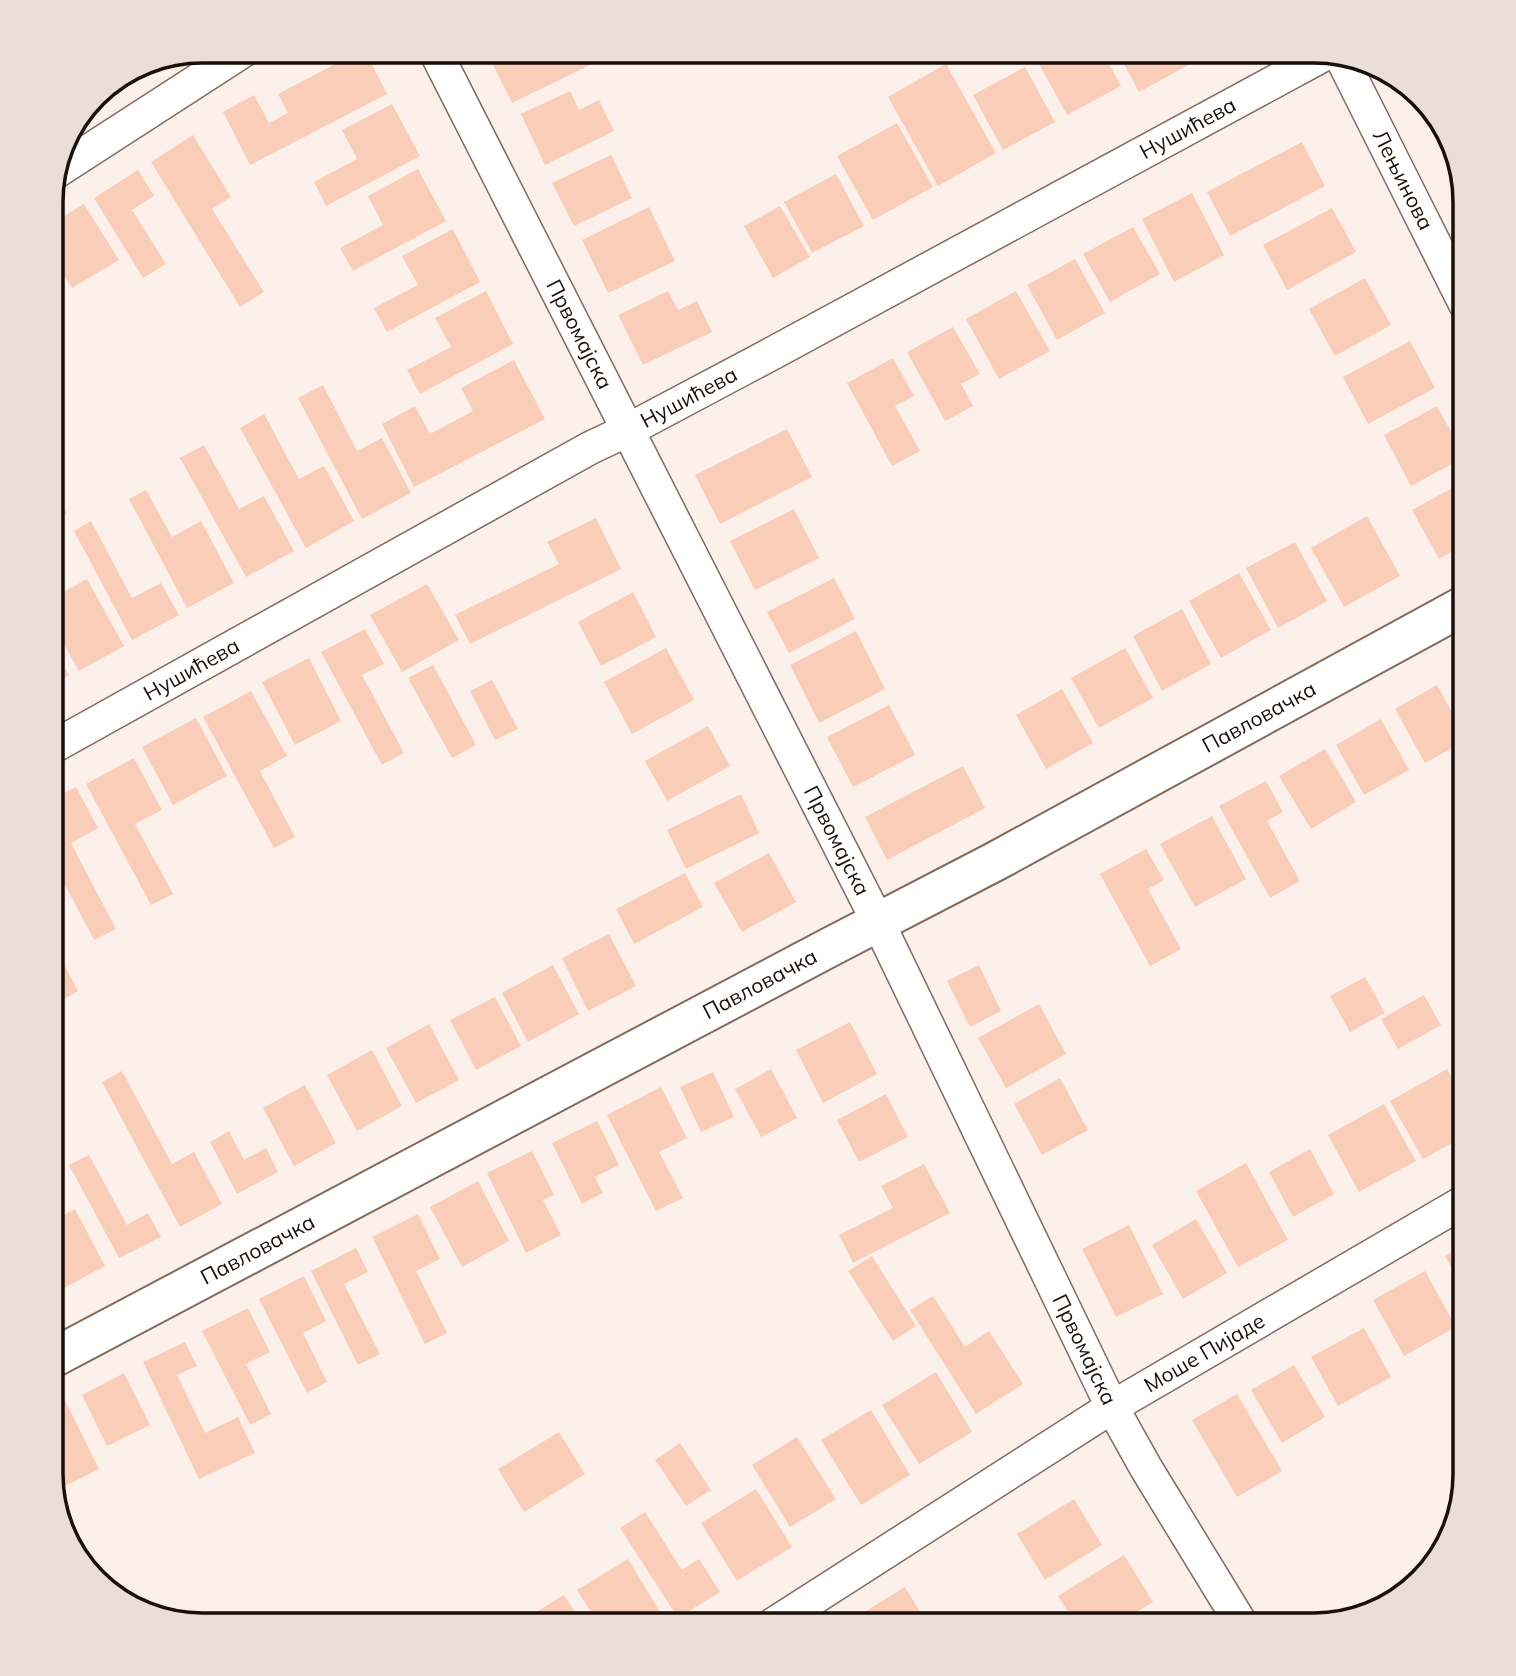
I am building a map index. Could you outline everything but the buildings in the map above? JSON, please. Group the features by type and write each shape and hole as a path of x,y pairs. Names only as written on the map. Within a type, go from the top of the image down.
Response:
{"street":[{"path":"68,164 224,63"},
{"name":"Првомајска","path":"441,63 878,922 1112,1407 1235,1613"},
{"name":"Нушићева","path":"63,741 578,455 773,353 1309,63"},
{"name":"Лењинова","path":"1346,67 1453,280"},
{"name":"Павловачка","path":"63,1353 996,861 1453,612"},
{"name":"Моше Пијаде","path":"791,1613 1112,1407 1453,1208"}]}
